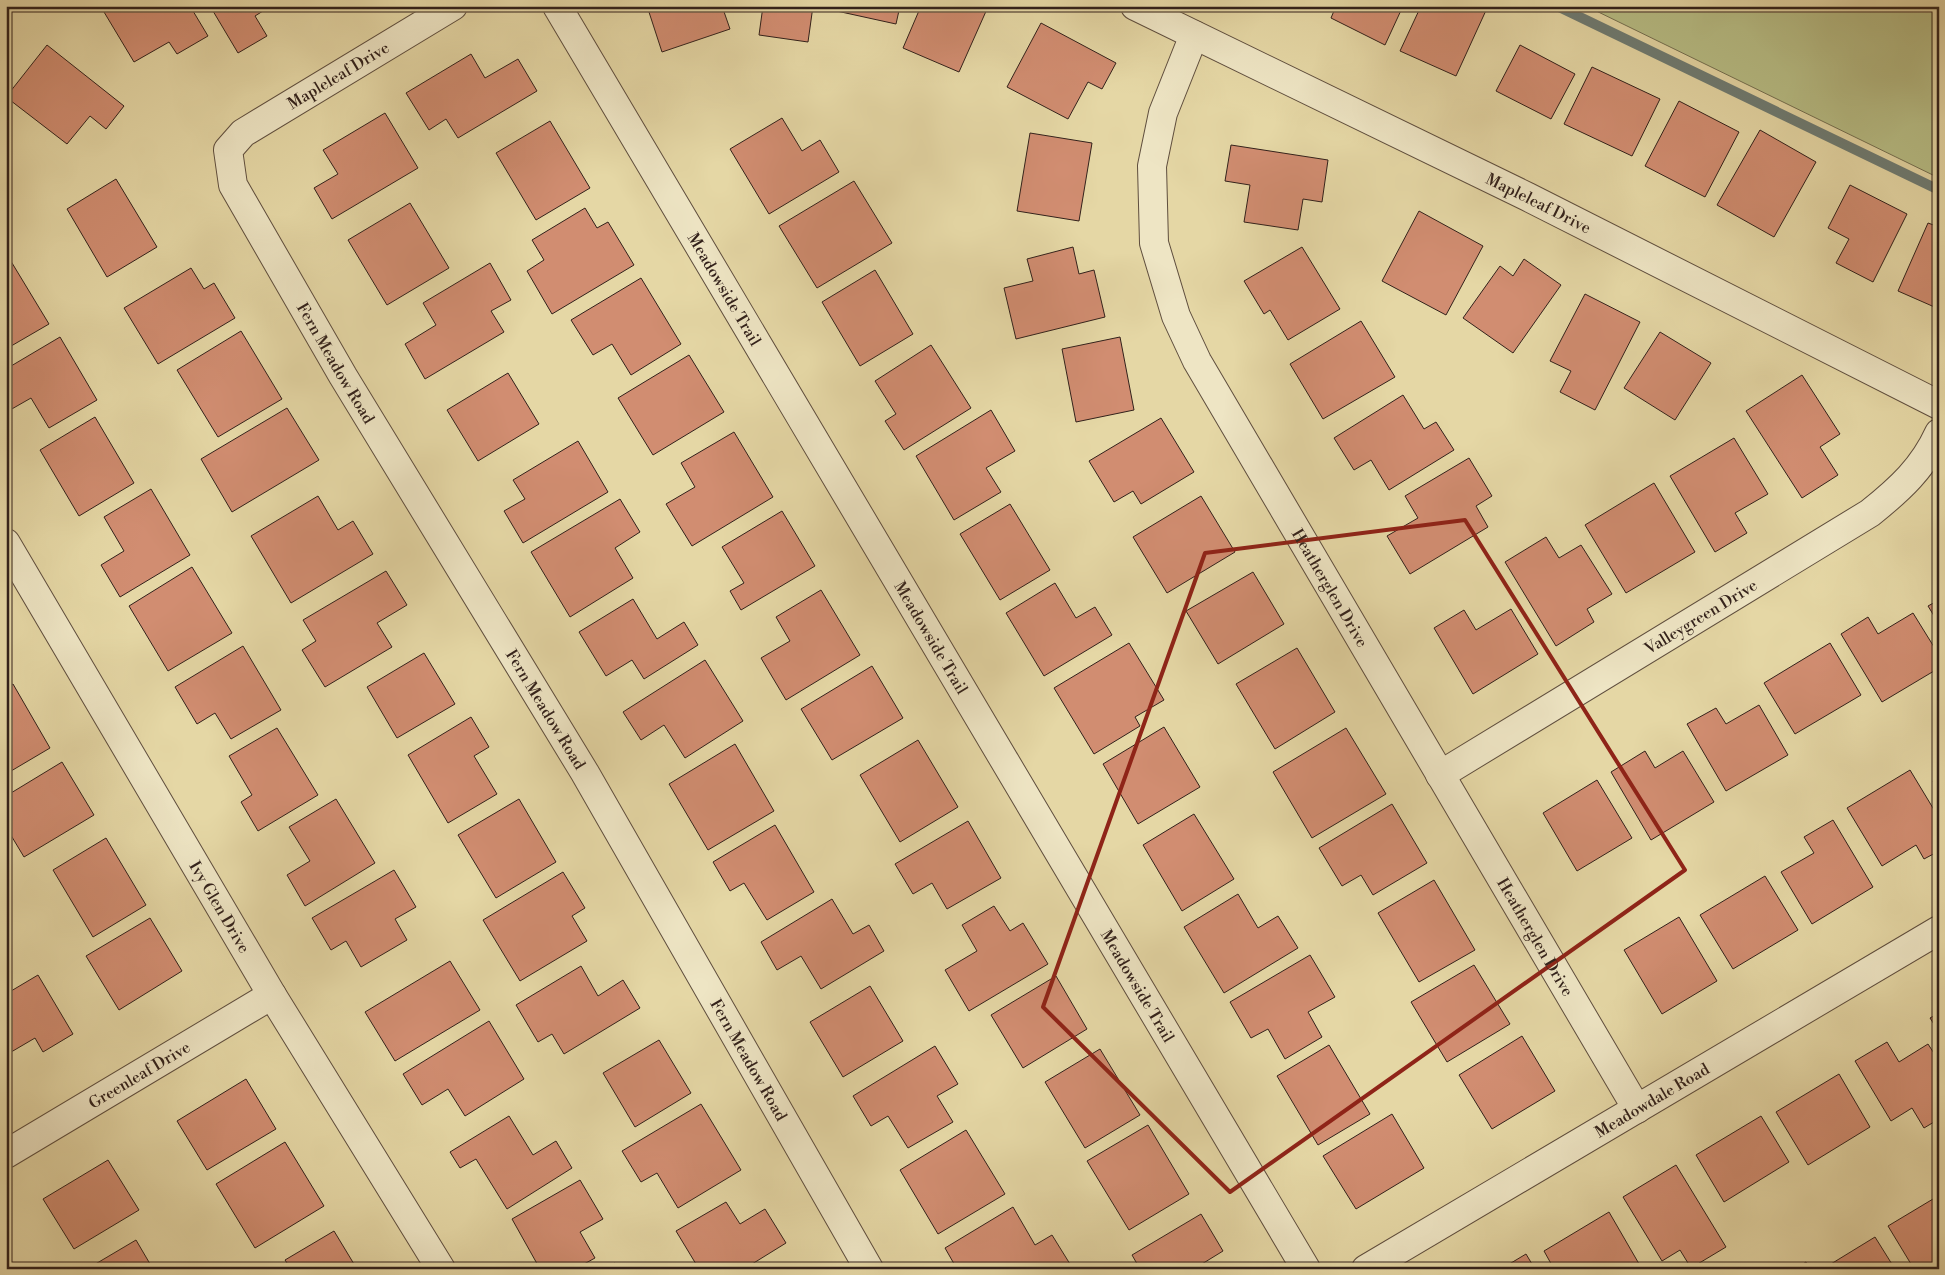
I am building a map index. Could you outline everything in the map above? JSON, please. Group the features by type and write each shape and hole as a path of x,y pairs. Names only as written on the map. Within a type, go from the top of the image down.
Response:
{"street":[{"name":"Mapleleaf Drive","path":"228,150 243,133 453,6"},
{"name":"Meadowside Trail","path":"557,6 1306,1269"},
{"name":"Mapleleaf Drive","path":"1135,6 1528,197 1939,405"},
{"name":"Heatherglen Drive","path":"1194,35 1163,113 1152,166 1154,243 1176,316 1197,361 1637,1109"},
{"name":"Fern Meadow Road","path":"228,150 234,185 343,376 585,774 869,1269"},
{"name":"Valleygreen Drive","path":"1440,775 1870,513 1902,487 1929,455 1939,433"},
{"name":"Ivy Glen Drive","path":"6,543 272,995 441,1269"},
{"name":"Meadowdale Road","path":"1366,1269 1939,930"},
{"name":"Greenleaf Drive","path":"6,1154 272,995"}],"highlighted area":[{"path":"1465,520 1685,870 1230,1192 1043,1007 1205,553"}],"green space":[{"path":"1586,6 1939,6 1939,178"}],"building":[{"path":"113,6 190,6 208,36 177,54 169,42 134,62 104,12"},
{"path":"210,6 271,6 255,16 267,36 238,53"},
{"path":"647,6 722,6 730,29 662,52"},
{"path":"763,6 813,6 808,42 759,35"},
{"path":"824,6 900,6 896,24 823,8"},
{"path":"921,6 981,6 987,9 959,72 903,48"},
{"path":"1336,6 1403,6 1385,45 1331,18"},
{"path":"1421,6 1488,6 1456,76 1400,51"},
{"path":"1041,23 1116,63 1102,89 1088,82 1068,119 1007,87"},
{"path":"47,45 124,106 106,129 90,116 67,144 6,97"},
{"path":"1520,45 1575,74 1551,119 1496,91"},
{"path":"471,54 485,78 518,59 537,91 458,138 446,119 429,130 406,93"},
{"path":"1592,67 1660,99 1632,156 1564,124"},
{"path":"1679,101 1739,132 1705,197 1645,166"},
{"path":"385,113 418,168 332,219 314,188 338,174 323,150"},
{"path":"782,118 802,151 820,140 839,172 769,214 730,149"},
{"path":"550,121 590,188 536,220 496,153"},
{"path":"1760,130 1816,162 1774,237 1717,205"},
{"path":"1030,133 1092,143 1079,221 1017,211"},
{"path":"1231,145 1328,160 1322,202 1303,199 1298,230 1244,222 1250,185 1225,181"},
{"path":"116,179 157,247 107,277 67,209"},
{"path":"854,181 892,243 817,288 779,226"},
{"path":"1850,185 1907,214 1873,282 1836,263 1849,239 1828,228"},
{"path":"410,203 449,268 387,305 348,240"},
{"path":"585,208 597,228 608,222 634,265 552,314 527,271 544,260 532,240"},
{"path":"1419,211 1483,246 1446,315 1382,281"},
{"path":"1928,223 1939,227 1939,309 1898,291"},
{"path":"1073,247 1079,274 1094,270 1105,317 1016,339 1004,288 1033,281 1027,259"},
{"path":"1302,247 1340,309 1288,340 1270,310 1264,314 1244,281"},
{"path":"9,258 49,324 6,349 6,260"},
{"path":"1524,259 1561,285 1513,353 1463,318 1500,266 1513,276"},
{"path":"490,263 511,300 491,311 504,332 425,379 405,344 436,325 423,303"},
{"path":"191,268 204,289 214,283 235,318 158,364 124,308"},
{"path":"875,270 913,334 860,366 822,302"},
{"path":"641,278 681,344 631,375 612,344 593,355 571,320"},
{"path":"1585,294 1640,322 1595,410 1560,392 1571,371 1550,361"},
{"path":"1361,321 1395,377 1323,419 1290,364"},
{"path":"241,331 282,399 218,437 177,370"},
{"path":"1660,332 1711,363 1675,420 1624,388"},
{"path":"60,337 97,400 49,428 31,398 10,410 6,402 6,369"},
{"path":"1120,337 1134,410 1076,422 1062,349"},
{"path":"931,345 971,408 904,450 885,421 896,414 875,381"},
{"path":"689,355 724,412 653,455 618,398"},
{"path":"508,373 539,424 478,461 447,410"},
{"path":"1802,375 1840,434 1820,447 1838,475 1802,498 1746,411"},
{"path":"1403,395 1424,429 1436,422 1454,450 1389,490 1371,460 1354,470 1334,438"},
{"path":"287,408 319,460 232,512 201,459"},
{"path":"991,410 1015,451 986,468 1001,492 954,520 916,456"},
{"path":"95,417 134,483 79,516 40,450"},
{"path":"1161,418 1194,472 1141,504 1133,491 1114,502 1089,461"},
{"path":"734,432 773,497 692,546 666,504 695,487 681,463"},
{"path":"1734,438 1768,494 1735,513 1747,533 1715,552 1670,476"},
{"path":"578,441 608,492 523,543 504,511 525,499 513,480"},
{"path":"1469,458 1492,496 1476,506 1488,527 1410,574 1387,536 1418,518 1405,496"},
{"path":"1654,483 1695,552 1626,593 1585,525"},
{"path":"151,489 190,555 120,597 101,565 124,551 104,517"},
{"path":"318,496 338,530 353,521 373,554 291,603 251,536"},
{"path":"1201,496 1235,552 1167,593 1133,537"},
{"path":"620,499 640,532 615,548 633,578 570,617 531,552"},
{"path":"1010,504 1050,570 1000,600 960,534"},
{"path":"782,511 815,566 741,610 730,591 744,583 722,547"},
{"path":"1546,537 1559,558 1581,545 1612,594 1587,609 1594,622 1556,646 1505,562"},
{"path":"192,567 232,633 168,671 129,606"},
{"path":"386,571 407,605 377,623 392,647 325,687 302,650 316,641 303,620"},
{"path":"1253,572 1284,624 1218,664 1186,611"},
{"path":"1055,583 1076,618 1095,607 1112,635 1044,676 1006,613"},
{"path":"821,590 860,655 786,700 761,658 790,641 776,617"},
{"path":"633,599 657,639 684,622 698,645 644,679 632,660 606,676 579,632"},
{"path":"1939,600 1939,624 1928,606"},
{"path":"1511,609 1538,654 1473,694 1434,628 1464,610 1476,630"},
{"path":"1913,613 1939,655 1939,668 1882,702 1841,634 1868,617 1878,634"},
{"path":"1129,643 1164,700 1135,717 1140,726 1094,754 1054,688"},
{"path":"1830,643 1861,695 1795,734 1764,683"},
{"path":"243,646 281,710 231,739 215,713 197,724 175,687"},
{"path":"1297,648 1335,712 1275,749 1236,684"},
{"path":"424,653 455,704 397,738 367,687"},
{"path":"705,660 743,721 685,758 664,725 641,740 623,712"},
{"path":"872,666 903,718 832,760 801,709"},
{"path":"13,684 50,748 6,774 6,688"},
{"path":"1759,705 1788,755 1726,791 1687,724 1716,708 1726,724"},
{"path":"471,717 489,747 474,756 497,794 448,823 408,755"},
{"path":"1164,727 1200,787 1138,824 1103,764"},
{"path":"277,728 318,795 258,831 241,802 252,795 229,756"},
{"path":"1346,728 1386,794 1312,838 1273,772"},
{"path":"918,740 958,807 900,842 860,775"},
{"path":"735,744 774,811 708,850 669,784"},
{"path":"1645,751 1655,768 1683,751 1714,802 1651,840 1611,772"},
{"path":"62,762 94,815 24,857 6,827 6,796"},
{"path":"1910,770 1939,818 1939,851 1924,859 1916,845 1882,866 1847,808"},
{"path":"1939,778 1939,790 1933,781"},
{"path":"1597,780 1632,838 1577,871 1543,813"},
{"path":"336,799 375,863 305,906 287,875 310,861 289,827"},
{"path":"519,799 556,862 496,898 458,835"},
{"path":"1392,804 1427,863 1373,895 1361,875 1342,886 1319,848"},
{"path":"1194,814 1234,879 1182,911 1143,845"},
{"path":"1833,820 1873,887 1812,924 1781,872 1814,853 1804,837"},
{"path":"968,821 1001,878 947,909 932,883 913,894 895,864"},
{"path":"775,825 814,892 767,920 744,883 730,891 713,862"},
{"path":"106,838 146,905 93,937 53,870"},
{"path":"394,870 416,907 395,919 407,940 361,967 346,941 331,950 312,918"},
{"path":"563,872 585,908 572,916 587,941 520,981 483,920"},
{"path":"1765,876 1798,930 1733,969 1700,915"},
{"path":"1434,880 1475,950 1419,982 1378,913"},
{"path":"1238,894 1258,928 1278,916 1298,948 1224,993 1184,927"},
{"path":"832,899 853,934 869,925 884,951 821,989 801,956 777,970 761,942"},
{"path":"994,906 1010,931 1023,923 1048,964 969,1011 945,970 977,951 962,925"},
{"path":"1679,917 1717,981 1662,1014 1624,950"},
{"path":"150,918 182,971 119,1010 86,956"},
{"path":"1310,955 1335,997 1308,1012 1322,1037 1285,1059 1268,1029 1251,1038 1230,1002"},
{"path":"450,961 480,1010 395,1061 365,1012"},
{"path":"1474,965 1510,1024 1447,1062 1411,1002"},
{"path":"581,966 598,996 623,980 640,1008 564,1054 552,1034 538,1042 516,1005"},
{"path":"38,975 73,1034 43,1052 35,1038 6,1055 6,994"},
{"path":"1056,976 1087,1029 1023,1068 991,1015"},
{"path":"870,986 903,1041 843,1077 810,1022"},
{"path":"1939,1013 1939,1032 1930,1018"},
{"path":"489,1021 524,1079 465,1116 448,1089 422,1105 403,1074"},
{"path":"1522,1036 1555,1091 1492,1129 1459,1075"},
{"path":"659,1040 691,1093 635,1127 603,1073"},
{"path":"1887,1042 1899,1062 1928,1044 1939,1061 1939,1119 1924,1128 1912,1108 1891,1121 1855,1061"},
{"path":"1329,1045 1370,1114 1318,1145 1277,1076"},
{"path":"935,1046 958,1084 937,1096 953,1122 908,1148 888,1116 871,1126 853,1096"},
{"path":"1100,1049 1140,1115 1085,1148 1045,1082"},
{"path":"1839,1074 1870,1127 1808,1165 1776,1112"},
{"path":"246,1079 276,1129 207,1170 177,1121"},
{"path":"701,1104 741,1170 678,1208 657,1173 641,1182 622,1151"},
{"path":"1392,1114 1424,1168 1356,1209 1323,1156"},
{"path":"509,1116 533,1155 556,1141 572,1168 507,1209 476,1159 460,1168 450,1152"},
{"path":"1761,1116 1789,1162 1724,1202 1696,1155"},
{"path":"1148,1125 1189,1194 1129,1230 1087,1161"},
{"path":"966,1130 1005,1194 938,1234 900,1170"},
{"path":"285,1142 324,1206 255,1248 216,1184"},
{"path":"108,1160 139,1210 74,1249 43,1199"},
{"path":"1676,1165 1726,1247 1691,1268 1680,1250 1662,1261 1623,1197"},
{"path":"580,1180 603,1219 580,1232 595,1258 575,1269 540,1269 512,1219"},
{"path":"1938,1196 1939,1269 1914,1269 1888,1226"},
{"path":"726,1202 740,1224 765,1209 786,1243 744,1269 699,1269 676,1231"},
{"path":"1013,1207 1035,1245 1052,1235 1070,1264 1061,1269 957,1269 945,1248"},
{"path":"1609,1212 1642,1269 1554,1269 1544,1251"},
{"path":"1201,1214 1223,1251 1197,1267 1198,1269 1140,1269 1132,1255"},
{"path":"334,1231 357,1269 291,1269 285,1260"},
{"path":"1875,1237 1895,1269 1827,1269 1826,1267"},
{"path":"136,1240 153,1269 87,1269"},
{"path":"1526,1254 1535,1269 1501,1269"},
{"path":"1806,1262 1810,1269 1795,1269"},
{"path":"615,1263 618,1269 605,1269"}],"waterway":[{"path":"1557,6 1939,190"}]}
